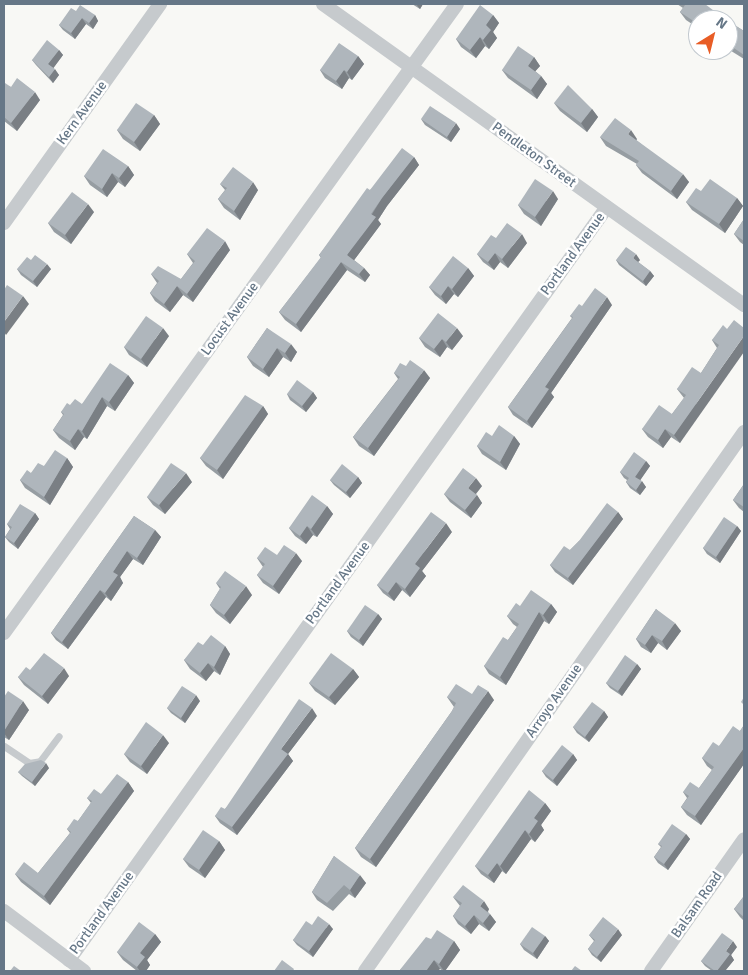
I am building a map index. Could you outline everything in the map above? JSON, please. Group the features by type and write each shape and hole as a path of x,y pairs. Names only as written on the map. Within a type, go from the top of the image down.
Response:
{"street":[{"name":"Kern Avenue","path":"4,223 160,4"},
{"name":"Pendleton Street","path":"323,4 744,305"},
{"name":"Locust Avenue","path":"4,633 457,4"},
{"name":"Portland Avenue","path":"69,960 607,207"},
{"name":"Arroyo Avenue","path":"364,971 744,432"},
{"name":"Balsam Road","path":"651,971 744,840"},
{"path":"4,911 84,971"}],"lane":[{"path":"4,746 29,763 40,761 59,736"}],"building":[{"path":"683,4 705,4 713,10 688,10 688,17 680,12 685,5"},
{"path":"80,5 95,15 89,23 82,18 71,33 59,25 71,8 76,11"},
{"path":"480,5 493,15 486,25 491,30 483,40 480,37 470,50 456,39"},
{"path":"738,27 744,31 744,55 738,51"},
{"path":"47,40 59,50 48,64 55,69 49,77 32,60"},
{"path":"339,43 358,56 347,72 344,70 336,81 320,70"},
{"path":"518,46 534,57 528,66 541,76 531,90 502,70"},
{"path":"17,78 35,92 11,123 4,117 4,85 5,83 11,87"},
{"path":"568,85 592,109 581,123 554,103"},
{"path":"136,103 154,115 134,142 117,130"},
{"path":"430,106 456,123 447,137 421,119"},
{"path":"615,118 631,130 628,134 683,174 671,191 636,165 639,161 600,137"},
{"path":"402,148 414,157 371,214 376,217 347,255 364,268 359,274 341,262 296,324 279,312 321,257 319,255 367,188 370,190"},
{"path":"103,149 128,166 119,178 112,173 102,189 84,176"},
{"path":"233,167 253,182 234,211 218,199 227,188 220,184"},
{"path":"535,179 553,191 535,217 518,205"},
{"path":"710,179 737,198 719,224 686,202 696,188 701,191"},
{"path":"72,192 88,204 65,235 48,223"},
{"path":"744,219 744,241 734,234"},
{"path":"507,223 522,234 502,259 495,253 488,262 477,254 491,235 496,238"},
{"path":"207,228 225,241 187,294 177,286 164,304 150,293 159,281 151,274 158,266 181,279 195,261 187,254"},
{"path":"626,247 636,254 633,258 650,271 643,281 616,260"},
{"path":"35,255 47,264 33,281 17,269 27,257 31,260"},
{"path":"453,256 468,268 452,289 448,286 441,296 429,287"},
{"path":"7,285 23,296 4,322 4,290"},
{"path":"595,288 607,297 545,387 549,389 527,421 508,407 573,317 570,316 579,304 582,306"},
{"path":"438,313 457,328 446,342 442,339 434,349 419,338"},
{"path":"146,316 163,328 141,359 124,347"},
{"path":"734,320 744,328 744,336 674,435 665,429 658,440 642,429 659,405 672,414 686,395 677,389 692,367 701,373 719,345 712,340 723,325 727,329"},
{"path":"267,328 291,344 285,353 277,348 263,369 247,357"},
{"path":"410,360 424,370 368,448 353,437 400,377 394,373 400,363 406,366"},
{"path":"110,363 128,375 109,402 102,397 82,431 78,429 70,441 53,430 64,414 61,412 67,403 70,405 75,399 82,404"},
{"path":"297,380 313,392 302,406 287,394"},
{"path":"245,395 263,406 217,470 200,458"},
{"path":"499,425 514,436 500,462 477,446 486,432 492,436"},
{"path":"55,450 67,458 44,497 20,480 27,470 31,473 38,463 44,466"},
{"path":"634,452 646,461 635,477 642,481 636,490 626,482 629,478 620,472"},
{"path":"171,463 186,473 159,505 147,497"},
{"path":"342,464 358,477 346,492 330,480"},
{"path":"463,468 476,478 468,488 477,495 465,510 444,494"},
{"path":"744,484 744,507 733,500"},
{"path":"312,495 327,506 311,529 307,526 300,536 289,528"},
{"path":"607,503 618,512 568,578 550,565 564,546 570,550 579,541"},
{"path":"20,504 35,513 14,543 5,537 12,527 7,524"},
{"path":"431,512 446,523 415,564 420,568 405,589 396,582 388,593 377,585"},
{"path":"134,516 155,530 137,558 127,551 113,572 118,575 105,593 100,590 62,642 51,633"},
{"path":"724,517 737,526 716,557 703,548"},
{"path":"284,545 296,553 273,586 257,575 265,564 257,558 265,547 277,555"},
{"path":"225,571 246,586 224,615 210,605 221,587 216,583"},
{"path":"531,590 551,604 543,615 539,612 500,677 484,666 503,637 508,640 519,624 507,616 516,603 520,606"},
{"path":"365,605 378,614 359,640 347,631"},
{"path":"656,609 675,623 662,641 652,635 645,645 636,639"},
{"path":"211,635 225,646 214,667 208,663 200,673 184,660 198,642 203,645"},
{"path":"44,653 64,668 42,696 18,677 26,667 30,670"},
{"path":"331,653 353,669 329,697 309,683"},
{"path":"625,655 637,664 618,691 606,683"},
{"path":"456,684 472,694 478,685 488,691 370,859 355,848 452,711 456,703 447,697"},
{"path":"182,686 196,695 181,718 167,708"},
{"path":"8,691 23,701 4,731 4,697"},
{"path":"299,699 312,708 281,749 288,754 232,827 215,816 221,807 225,809"},
{"path":"592,702 604,711 585,737 573,727"},
{"path":"146,722 163,735 141,766 124,754"},
{"path":"744,725 744,748 695,816 681,807 689,796 683,792 690,782 699,788 714,767 702,758 713,742 719,746 733,726 740,731"},
{"path":"562,745 573,754 553,780 542,771"},
{"path":"41,760 46,763 32,782 18,772 25,764"},
{"path":"117,774 128,782 44,896 15,874 24,862 38,873 71,832 67,829 74,819 78,821 92,801 87,798 94,789 101,794"},
{"path":"529,790 545,803 534,818 538,821 529,834 525,830 500,866 497,863 488,875 475,866"},
{"path":"672,824 686,834 664,864 654,857 662,846 658,844"},
{"path":"203,830 219,841 199,870 183,859"},
{"path":"334,856 360,875 350,890 344,885 327,903 312,892"},
{"path":"463,885 484,901 480,906 490,914 483,923 474,915 465,926 453,916 462,903 453,897"},
{"path":"744,896 744,917 734,909"},
{"path":"318,916 329,924 309,951 293,940 306,921 312,925"},
{"path":"603,917 618,929 597,957 588,949 595,940 589,935"},
{"path":"139,922 155,934 140,953 145,957 137,967 117,952"},
{"path":"532,927 545,936 533,953 520,944"},
{"path":"437,930 454,941 439,964 434,960 426,971 399,971 426,937 431,939"},
{"path":"722,933 733,941 726,951 730,954 715,971 701,961"},
{"path":"282,960 294,969 293,971 274,971"},
{"path":"14,966 21,971 10,971"},
{"path":"575,966 582,971 571,971"}]}
